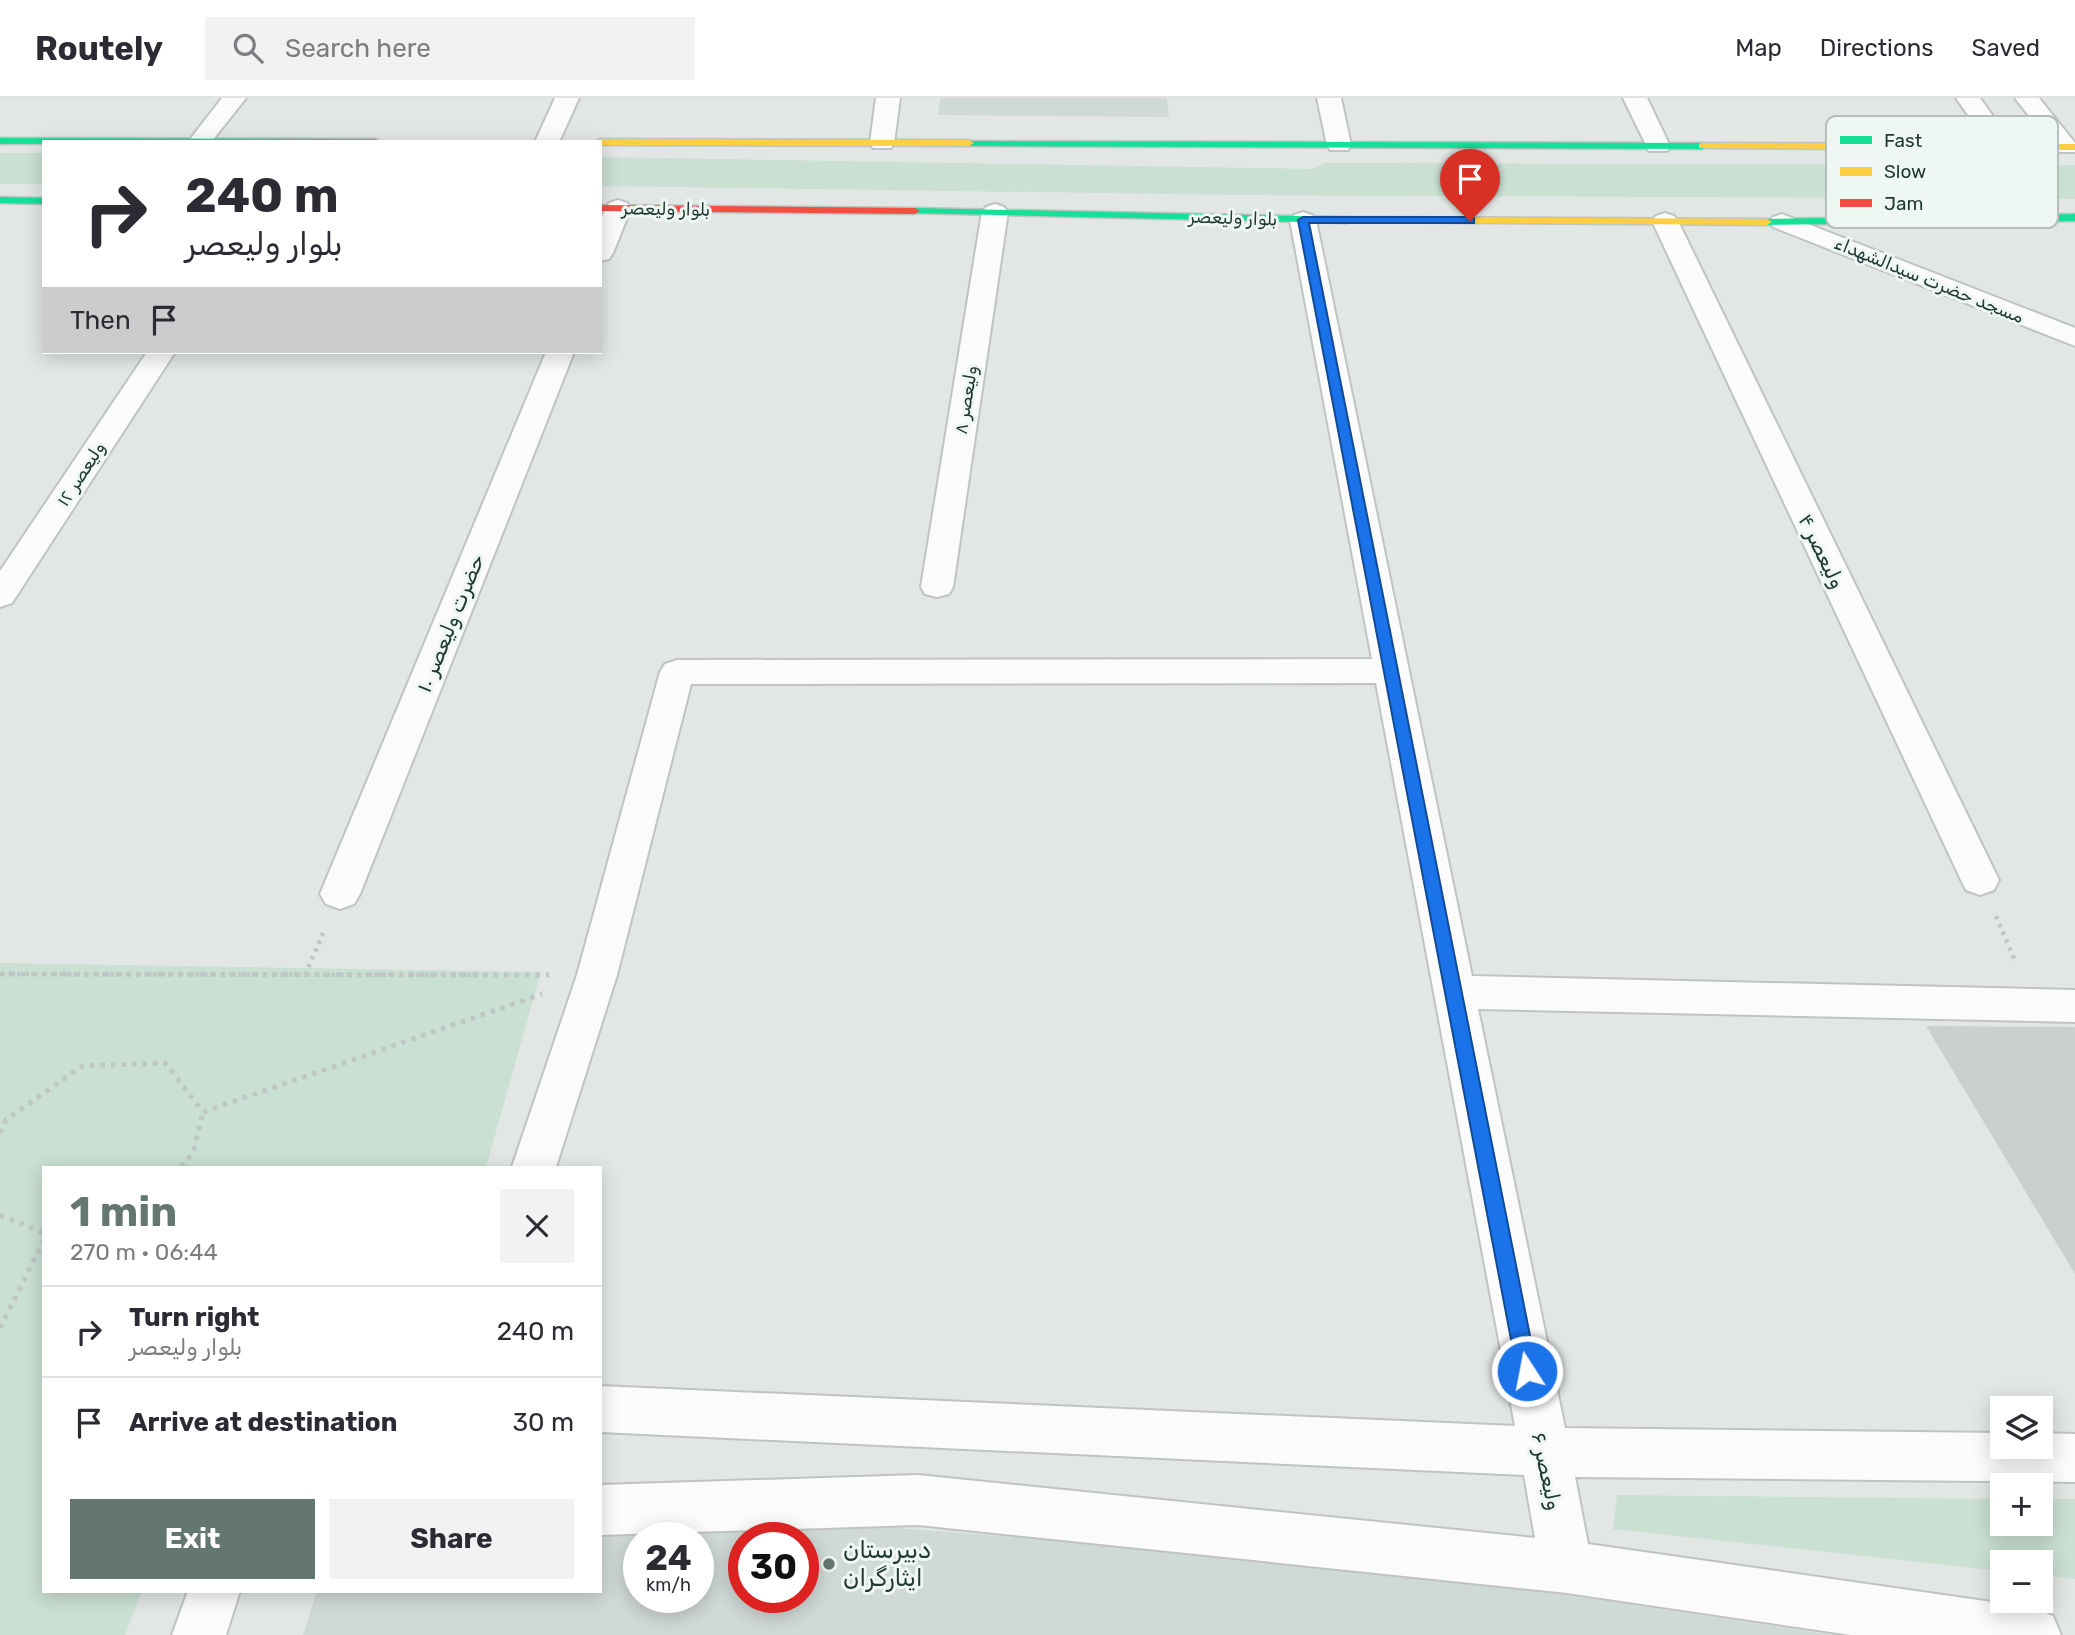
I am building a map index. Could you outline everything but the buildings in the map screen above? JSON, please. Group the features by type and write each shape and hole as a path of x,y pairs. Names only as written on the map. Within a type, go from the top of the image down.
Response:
{"main road":[{"path":"0,141 42,141"},
{"path":"602,142 1826,146"},
{"path":"0,200 42,201"},
{"name":"بلوار ولیعصر","path":"609,208 995,212 1303,220 1826,221"}],"street":[{"path":"200,140 234,98"},
{"path":"548,140 567,98"},
{"path":"882,143 888,98"},
{"path":"1329,98 1339,145"},
{"path":"1635,98 1658,146"},
{"path":"1968,98 1981,116"},
{"path":"2027,98 2043,116"},
{"path":"2058,133 2070,147"},
{"path":"602,243 609,208"},
{"name":"ولیعصر ۸","path":"937,587 995,212"},
{"name":"ولیعصر ۶","path":"1303,220 1567,1567"},
{"name":"ولیعصر ۴","path":"1665,221 1980,880"},
{"name":"مسجد حضرت سیدالشهداء","path":"1782,222 2075,338"},
{"name":"ولیعصر ۱۲","path":"0,596 160,354"},
{"name":"حضرت ولیعصر ۱۰","path":"340,894 559,354"},
{"path":"534,1166 597,975 677,672 1391,671"},
{"path":"1453,992 2075,1006"},
{"path":"602,1409 1543,1452 2075,1458"},
{"path":"602,1510 918,1500 1567,1567 2034,1635"},
{"path":"199,1635 213,1593"}],"path":[{"path":"1980,880 2035,1005"},
{"path":"0,974 597,975"},
{"path":"203,1112 597,975"},
{"path":"0,1133 3,1118 82,1066 165,1063 203,1112"},
{"path":"182,1166 193,1153 203,1112"},
{"path":"0,1215 42,1232"},
{"path":"0,1328 42,1244"}],"shaded area":[{"path":"940,98 1167,98 1169,117 938,115"},
{"path":"857,1525 1355,1563 1833,1635 303,1635 316,1593 602,1593 602,1536 623,1535 623,1613 714,1613 714,1531 728,1531 728,1613 819,1613 819,1527"}],"green space":[{"path":"0,153 42,153 42,184 0,184"},
{"path":"602,157 1314,169 1323,163 1826,164 1826,198 1238,195 602,186"},
{"path":"2058,165 2075,165 2075,199 2058,199"},
{"path":"0,963 541,972 486,1166 42,1166 42,1593 141,1593 125,1635 0,1635"},
{"path":"1617,1495 1990,1499 1990,1536 2053,1536 2053,1499 2075,1499 2075,1579 2053,1576 2053,1550 1990,1550 1990,1570 1613,1529"}],"traffic: fast":[{"path":"0,141 42,141"},
{"path":"969,143 1702,146"},
{"path":"0,200 42,201"},
{"path":"915,211 1347,220"},
{"path":"2058,217 2075,217"},
{"path":"2061,217 2075,218"},
{"path":"1767,222 1826,221"}],"traffic: slow":[{"path":"602,142 969,143"},
{"path":"1702,146 1826,146"},
{"path":"2058,147 2075,147"},
{"path":"1347,220 1767,222"}],"traffic: jam":[{"path":"602,208 915,211"}],"place":[{"name":"دبیرستان ایثارگران","path":"829,1564"}],"route":[{"path":"1470,221 1303,220 1527,1371"}]}
